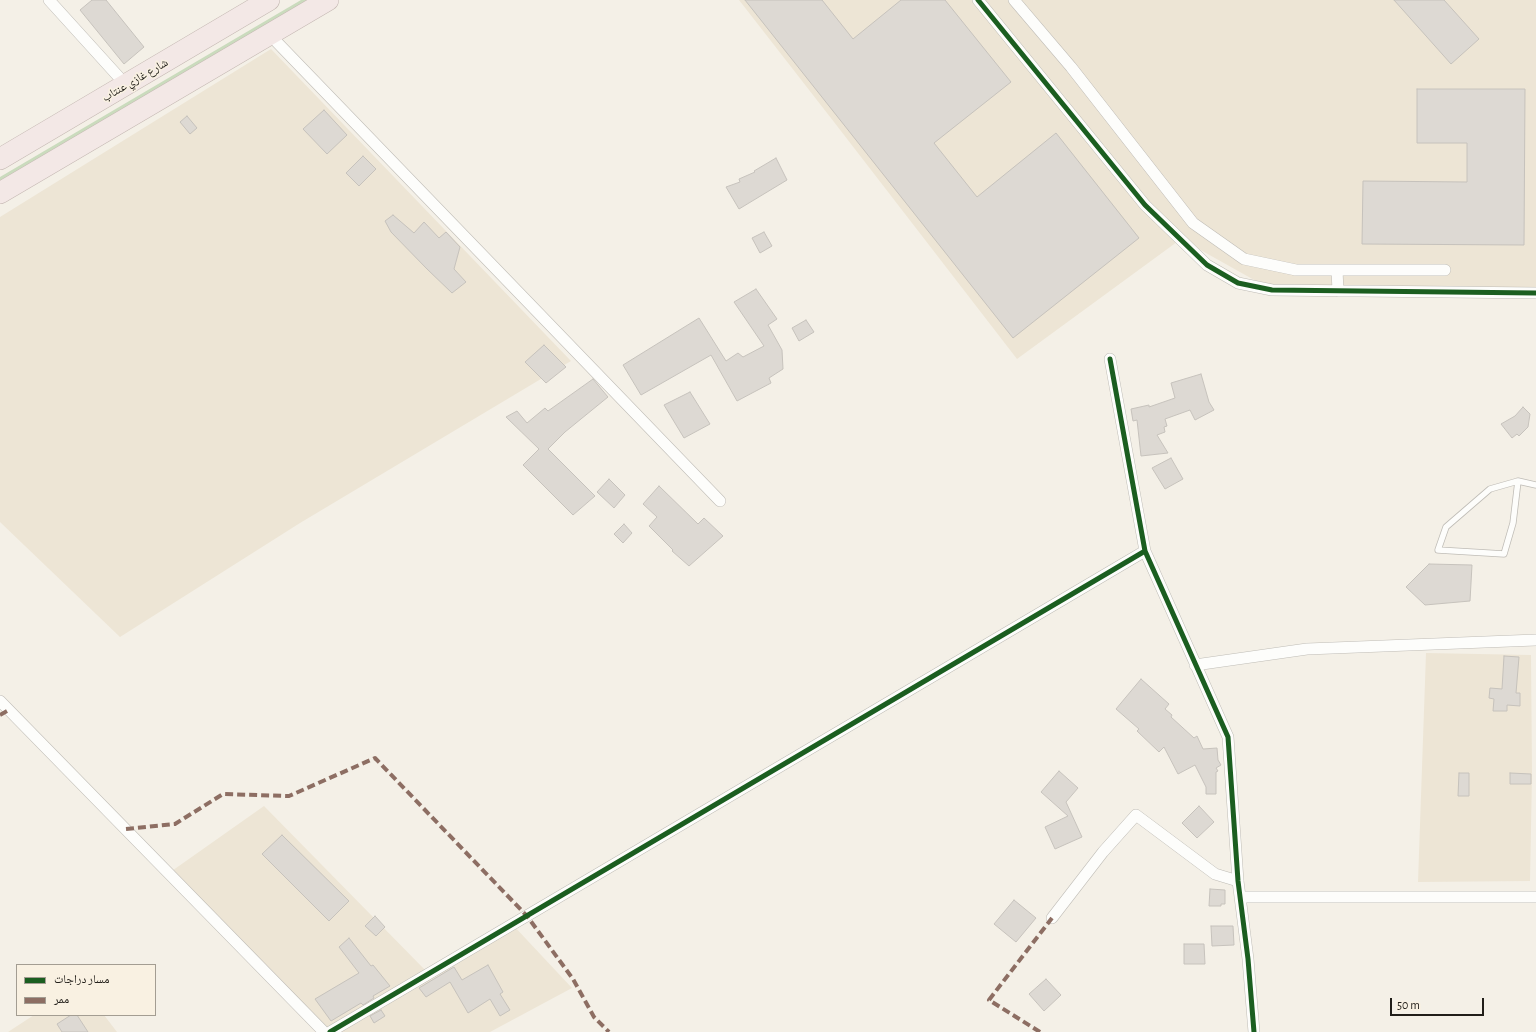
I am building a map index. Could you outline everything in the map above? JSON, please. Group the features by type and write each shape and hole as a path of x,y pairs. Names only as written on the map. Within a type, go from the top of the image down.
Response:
{"highway":[{"name":"شارع غازي عنتاب","path":"0,159 269,0"},
{"path":"0,193 328,0"}],"street":[{"path":"49,0 126,85"},
{"path":"978,0 1145,205 1207,265 1238,283 1272,290 1536,293"},
{"path":"1014,0 1071,67 1193,223 1244,259 1296,270 1445,270"},
{"path":"270,35 720,501"},
{"path":"1337,270 1338,291"},
{"path":"1110,359 1145,551 1228,737 1238,881 1248,959 1254,1032"},
{"path":"330,1032 1145,551"},
{"path":"1195,665 1307,649 1536,640"},
{"path":"0,701 324,1032"},
{"path":"1052,918 1103,852 1136,815 1215,874 1238,881"},
{"path":"1241,897 1536,897"}],"lane":[{"path":"1518,481 1513,523 1504,554 1438,550 1446,527 1490,490 1518,481 1536,485"}],"shaded area":[{"path":"739,0 1536,0 1536,290 1272,290 1181,239 1017,359"},
{"path":"271,49 571,361 300,523 120,637 0,522 0,217"},
{"path":"1426,653 1531,655 1532,774 1530,881 1418,882"},
{"path":"264,806 429,974 512,924 572,988 490,1032 325,1032 169,873"},
{"path":"32,1016 105,1016 117,1032 8,1032"}],"green space":[{"path":"301,0 314,0 0,185 0,177"}],"building":[{"path":"92,0 106,0 144,47 124,64 80,10"},
{"path":"745,0 822,0 853,39 901,0 945,0 1011,82 934,143 977,197 1056,133 1139,238 1013,338"},
{"path":"1394,0 1444,0 1479,39 1451,64"},
{"path":"1417,89 1525,89 1524,245 1362,244 1363,181 1467,182 1467,143 1417,143"},
{"path":"324,110 347,135 327,154 303,129"},
{"path":"187,116 197,128 190,134 180,122"},
{"path":"363,156 376,169 359,186 346,173"},
{"path":"776,158 787,180 739,209 726,187 740,182 739,179 755,172 754,171"},
{"path":"393,215 414,233 424,222 439,238 446,232 460,247 454,269 466,282 452,293 391,232 385,221"},
{"path":"764,232 772,246 760,253 752,238"},
{"path":"756,289 777,319 768,325 782,350 783,369 769,378 771,383 737,401 711,355 641,395 623,365 699,318 726,361 738,353 743,357 764,346 734,302"},
{"path":"806,320 814,332 799,341 792,328"},
{"path":"544,345 566,367 546,383 525,362"},
{"path":"1201,374 1209,402 1214,410 1195,420 1190,410 1165,419 1167,426 1164,427 1165,432 1157,435 1168,453 1141,456 1137,420 1133,421 1131,409 1149,405 1149,407 1175,398 1171,383"},
{"path":"593,379 608,397 565,432 548,449 595,496 573,515 523,465 539,449 506,417 517,411 527,423 545,408 548,411"},
{"path":"690,392 710,424 684,438 664,405"},
{"path":"1523,407 1530,414 1528,427 1519,436 1517,434 1512,438 1501,424 1515,416"},
{"path":"1171,458 1183,479 1165,489 1152,468"},
{"path":"609,479 625,495 614,508 597,492"},
{"path":"659,486 698,524 704,518 723,536 689,566 672,551 673,550 649,526 657,517 643,504"},
{"path":"624,524 632,533 623,543 614,534"},
{"path":"1429,564 1472,565 1470,601 1425,605 1406,587"},
{"path":"1504,656 1519,657 1516,693 1520,693 1520,706 1507,705 1507,711 1493,711 1494,699 1489,698 1490,688 1502,689"},
{"path":"1141,679 1169,704 1165,709 1172,715 1171,717 1194,738 1197,736 1203,749 1217,748 1218,760 1221,765 1216,768 1218,771 1216,772 1216,794 1206,794 1206,787 1195,765 1178,774 1164,747 1159,752 1137,731 1139,729 1116,709"},
{"path":"1059,771 1078,788 1066,802 1082,837 1055,849 1045,827 1068,816 1041,792"},
{"path":"1459,773 1469,773 1469,796 1458,796"},
{"path":"1510,773 1531,774 1531,784 1510,784"},
{"path":"1199,806 1214,822 1197,838 1182,823"},
{"path":"282,835 349,901 329,921 262,854"},
{"path":"1210,889 1225,890 1225,904 1221,904 1221,906 1209,906"},
{"path":"1014,900 1036,918 1016,942 994,924"},
{"path":"375,916 385,927 376,936 365,926"},
{"path":"1211,926 1233,926 1234,945 1212,946"},
{"path":"349,938 371,966 373,965 390,986 373,996 374,998 363,1005 361,1003 331,1021 315,999 359,973 339,947"},
{"path":"1184,944 1204,944 1205,964 1184,964"},
{"path":"488,965 503,992 500,994 510,1010 500,1016 490,999 468,1013 450,982 426,997 419,988 454,967 462,980"},
{"path":"1046,979 1061,995 1044,1011 1029,994"},
{"path":"381,1010 385,1016 374,1023 370,1016"},
{"path":"69,1016 78,1016 88,1032 62,1032 57,1024"}],"marked path":[{"path":"0,715 9,710"},
{"path":"126,829 175,824 223,794 289,796 375,758 527,916 573,979 594,1017 609,1032"},
{"path":"1040,1032 989,1000 1052,918"}],"cycle path":[{"path":"978,0 1145,205 1207,265 1238,283 1272,290 1536,293"},
{"path":"1110,359 1145,551 1228,737 1238,881 1248,959 1254,1032"},
{"path":"330,1032 1145,551"}]}
